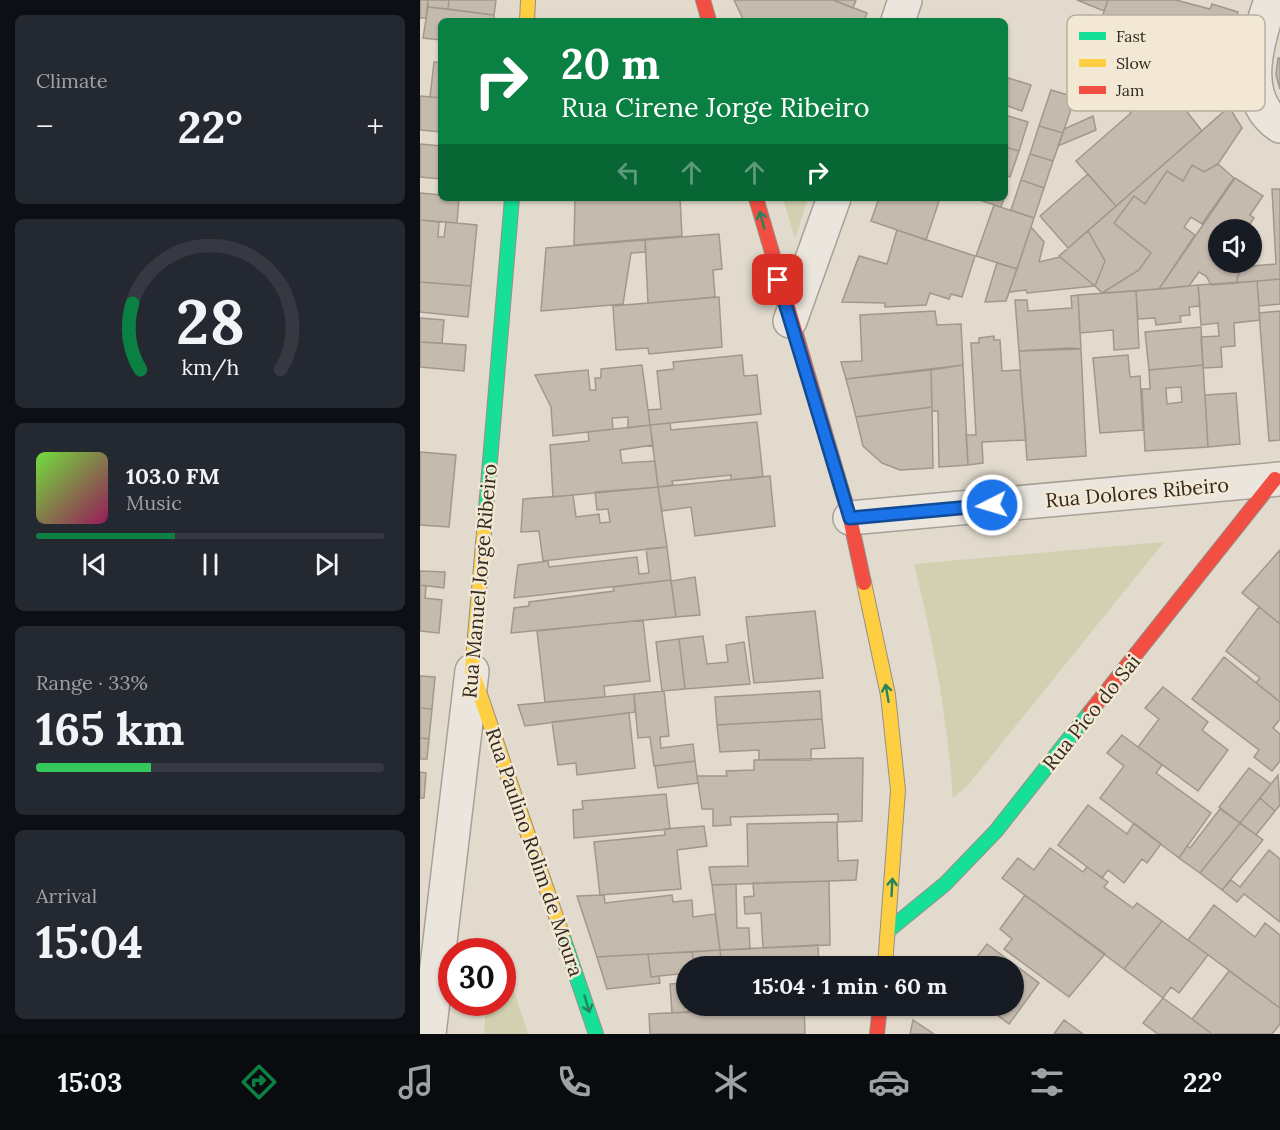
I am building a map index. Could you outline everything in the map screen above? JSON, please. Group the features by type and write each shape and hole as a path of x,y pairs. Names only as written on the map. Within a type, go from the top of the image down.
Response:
{"street":[{"path":"527,18 528,0"},
{"path":"703,0 708,18"},
{"path":"899,18 905,0"},
{"path":"1265,25 1271,0"},
{"path":"1265,109 1280,126"},
{"name":"Rua Manuel Jorge Ribeiro","path":"427,1016 472,671 512,201"},
{"path":"757,201 790,321 850,518 888,695 898,790 886,956"},
{"path":"790,321 833,201"},
{"name":"Rua Dolores Ribeiro","path":"850,518 1278,479"},
{"name":"Rua Pico do Sai","path":"890,929 945,884 996,831 1278,479"},
{"name":"Rua Paulino Rolim de Moura","path":"472,671 596,1034"},
{"path":"877,1034 879,1016"}],"green space":[{"path":"784,201 807,201 795,239"},
{"path":"1164,542 968,785 953,798 939,680 914,564"},
{"path":"516,998 528,1034 484,1034 485,1016 516,1016"}],"building":[{"path":"420,0 428,0 426,18 420,18"},
{"path":"428,0 449,0 448,9 428,7"},
{"path":"449,0 496,0 494,15 448,9"},
{"path":"734,0 833,0 867,13 865,18 743,18"},
{"path":"833,0 856,0 853,8"},
{"path":"1077,0 1108,0 1104,11"},
{"path":"1108,0 1176,0 1210,9 1212,4 1238,12 1237,15 1103,15"},
{"path":"428,7 494,15 494,18 438,18 438,40 423,38"},
{"path":"1278,58 1280,58 1280,89 1276,75"},
{"path":"434,62 438,63 438,98 430,97"},
{"path":"1008,78 1031,85 1022,111 1008,106"},
{"path":"1051,90 1067,95 1067,111 1070,111 1063,133 1039,126"},
{"path":"420,96 438,98 438,132 420,130"},
{"path":"1129,111 1186,111 1202,131 1116,206 1076,161 1131,113"},
{"path":"1224,111 1231,111 1242,128 1218,164 1204,172 1192,165 1183,181 1167,171 1145,204 1134,196 1114,223 1151,253 1139,270 1102,293 1095,286 1105,261 1088,231"},
{"path":"1008,116 1028,122 1019,151 1008,148"},
{"path":"1093,116 1096,130 1058,146 1064,129"},
{"path":"1039,126 1063,133 1053,161 1030,154"},
{"path":"420,144 438,146 438,179 420,177"},
{"path":"1008,148 1019,151 1010,177 1008,176"},
{"path":"1030,154 1053,161 1044,188 1021,180"},
{"path":"1218,164 1234,178 1202,224 1191,217 1184,227 1195,235 1159,289 1102,293 1139,270 1151,253 1114,223 1134,196 1145,204 1167,171 1183,181 1192,165 1204,172"},
{"path":"1088,174 1116,206 1068,248 1040,216"},
{"path":"1235,178 1263,196 1250,215 1253,219 1208,219 1208,273 1239,273 1236,283 1211,285 1206,276 1199,272 1189,286 1159,289"},
{"path":"1021,180 1044,188 1034,218 1011,210"},
{"path":"1272,189 1280,189 1280,279 1236,283 1239,273 1262,273 1262,265 1276,264"},
{"path":"420,193 438,195 438,201 459,201 457,223 420,220"},
{"path":"575,201 680,201 682,236 574,245"},
{"path":"878,201 939,201 926,240 871,221"},
{"path":"982,201 1003,201 1001,207"},
{"path":"994,205 1034,218 1017,269 976,256"},
{"path":"420,220 439,222 438,237 444,237 446,222 477,225 471,286 420,282"},
{"path":"1031,227 1044,242 1039,262 1060,257 1095,286 1027,293 1026,290 1009,292"},
{"path":"897,230 975,256 962,297 951,294 949,299 930,293 926,305 885,307 885,303 842,302 859,256 887,264"},
{"path":"1088,231 1105,261 1095,286 1059,256"},
{"path":"719,234 722,269 713,270 715,297 648,303 645,240"},
{"path":"645,240 646,252 631,253 623,304 541,311 546,248"},
{"path":"997,263 1017,269 1006,301 985,302"},
{"path":"1280,279 1280,304 1259,306 1257,281"},
{"path":"1257,281 1260,320 1234,323 1235,346 1221,347 1222,367 1203,368 1201,337 1219,336 1218,323 1201,325 1198,285"},
{"path":"420,282 471,286 468,317 420,312"},
{"path":"1198,285 1200,306 1189,307 1190,315 1180,316 1181,322 1156,325 1155,318 1138,319 1136,291"},
{"path":"1136,291 1139,348 1114,350 1113,330 1080,333 1078,295"},
{"path":"1078,295 1081,349 1019,351 1015,300 1027,300 1028,311 1072,308 1071,296"},
{"path":"719,297 722,347 649,354 648,348 616,350 613,306"},
{"path":"935,311 937,325 961,324 963,365 846,379 841,362 862,361 860,315"},
{"path":"1280,311 1280,440 1269,441 1259,313"},
{"path":"420,318 444,320 442,343 420,342"},
{"path":"1201,327 1203,365 1149,370 1145,332"},
{"path":"994,336 994,340 1000,340 1002,371 1020,370 1026,440 982,442 983,463 968,465 966,435 976,435 971,343 979,343 979,338"},
{"path":"420,342 466,345 464,371 420,367"},
{"path":"1081,349 1086,456 1027,460 1019,351"},
{"path":"742,355 744,376 757,375 761,414 650,425 648,410 661,409 657,371 674,369 673,362"},
{"path":"1128,355 1130,377 1140,376 1143,430 1100,433 1093,358"},
{"path":"642,365 650,425 628,428 628,417 612,418 613,429 553,436 551,407 535,375 588,370 590,390 596,390 595,378 601,378 601,369"},
{"path":"963,365 968,465 939,467 938,411 932,411 931,370"},
{"path":"1203,365 1208,447 1145,451 1142,389 1150,389 1149,370","holes":["1181,387 1182,402 1167,404 1166,388"]},
{"path":"931,370 932,407 856,417 846,379"},
{"path":"1236,393 1240,444 1208,447 1205,395"},
{"path":"932,407 933,468 900,470 882,463 863,446 856,417"},
{"path":"757,422 763,477 731,480 731,475 672,481 673,485 658,487 650,425 670,423 671,430"},
{"path":"650,425 653,445 620,450 622,463 655,461 658,487 553,497 550,445 589,441 588,432"},
{"path":"420,452 456,455 449,527 420,525"},
{"path":"770,476 775,526 695,536 691,507 662,511 658,487"},
{"path":"658,487 667,547 543,561 539,531 521,532 523,499 573,495 576,517 599,514 600,523 610,522 608,509 597,510 595,492"},
{"path":"667,547 671,580 514,598 518,565 548,561 549,567 637,557 639,574 649,573 646,549"},
{"path":"1280,550 1280,624 1242,593"},
{"path":"420,571 445,572 444,588 420,585"},
{"path":"695,577 700,615 676,617 671,581"},
{"path":"671,580 676,617 511,633 514,608 529,606 529,602 614,591 613,587"},
{"path":"420,585 426,586 425,598 442,600 439,633 420,631"},
{"path":"1259,607 1280,624 1280,702 1256,683 1260,678 1226,651"},
{"path":"815,611 823,678 754,683 746,617"},
{"path":"643,620 650,681 604,686 605,697 545,702 537,631"},
{"path":"703,636 707,664 728,662 726,645 744,642 750,684 685,689 679,639"},
{"path":"679,639 685,689 662,691 656,642"},
{"path":"1224,657 1280,702 1280,719 1273,728 1280,734 1280,761 1272,771 1254,757 1259,750 1192,699"},
{"path":"420,676 435,677 432,709 420,708"},
{"path":"1163,687 1208,722 1202,730 1228,750 1198,791 1138,747 1159,719 1145,708"},
{"path":"664,691 669,736 660,737 661,748 693,744 695,761 654,766 650,737 638,738 634,694"},
{"path":"820,691 822,719 717,725 715,697"},
{"path":"634,694 635,712 525,726 518,705"},
{"path":"420,708 432,709 429,739 420,738"},
{"path":"629,713 635,768 577,775 576,763 558,765 552,722"},
{"path":"822,719 825,748 811,749 811,760 759,760 759,750 720,752 717,725"},
{"path":"1122,735 1162,765 1156,773 1211,813 1179,858 1100,798 1124,766 1107,753"},
{"path":"420,738 429,739 427,759 420,759"},
{"path":"863,758 862,821 838,822 838,814 730,817 731,825 713,826 713,809 702,809 697,776 727,776 726,771 754,770 754,760"},
{"path":"695,761 698,783 658,788 655,766"},
{"path":"1249,768 1271,784 1240,823 1219,807"},
{"path":"420,772 426,773 424,798 420,798"},
{"path":"1278,775 1280,805 1275,811 1260,798"},
{"path":"666,794 670,829 574,838 573,810 583,809 582,801"},
{"path":"1260,798 1275,811 1256,835 1240,823"},
{"path":"1088,805 1127,834 1134,823 1161,844 1147,863 1142,859 1124,883 1108,870 1102,878 1058,845"},
{"path":"1220,809 1240,823 1200,873 1179,858 1187,846 1190,848"},
{"path":"837,822 838,861 858,860 856,880 712,885 709,867 748,866 747,824"},
{"path":"1240,823 1263,840 1222,890 1200,873"},
{"path":"704,826 707,846 677,850 681,889 600,895 594,842 665,835 664,829"},
{"path":"1050,848 1083,872 1087,867 1108,882 1104,887 1133,908 1137,903 1162,921 1124,969 1002,878 1018,858 1034,870"},
{"path":"1269,850 1280,859 1280,922 1244,894 1237,902 1222,890 1231,880 1240,887"},
{"path":"829,881 830,945 763,948 761,913 745,914 744,897 754,896 753,883"},
{"path":"736,884 737,928 749,928 750,949 720,950 712,885"},
{"path":"604,895 605,903 672,895 673,902 692,900 693,917 715,914 720,950 597,957 577,896"},
{"path":"1025,895 1105,954 1069,997 1024,964 1024,956 1013,956 1004,949 1012,939 1000,929"},
{"path":"1214,905 1255,937 1265,923 1280,935 1280,1008 1188,940"},
{"path":"1162,921 1208,955 1179,993 1171,987 1163,998 1124,969"},
{"path":"987,944 1003,956 978,956"},
{"path":"818,945 819,956 721,956 720,950"},
{"path":"720,950 721,956 693,956 692,952"},
{"path":"692,952 693,956 676,956 676,974 651,977 648,954"},
{"path":"648,954 651,977 659,976 660,983 607,989 597,957"},
{"path":"1229,971 1280,1008 1280,1024 1272,1034 1212,1034 1192,1019"},
{"path":"1024,972 1039,983 1024,1004"},
{"path":"670,984 676,984 676,1013 672,1013"},
{"path":"1163,998 1212,1034 1158,1034 1143,1023"},
{"path":"649,1014 804,1016 805,1034 650,1034"},
{"path":"998,1016 1015,1016 1009,1024"},
{"path":"913,1020 934,1034 910,1034"},
{"path":"1064,1020 1083,1034 1054,1034"}],"traffic: fast":[{"path":"486,509 512,201"},
{"path":"890,929 945,884 996,831 1090,712"},
{"path":"562,934 596,1034"}],"traffic: slow":[{"path":"527,18 528,0"},
{"path":"486,509 472,671 562,934"},
{"path":"864,583 888,695 898,790 886,956"}],"traffic: jam":[{"path":"703,0 708,18"},
{"path":"757,201 850,518 864,583"},
{"path":"1090,712 1275,479"},
{"path":"877,1034 879,1016"}],"route":[{"path":"778,280 850,518 992,505"}]}
